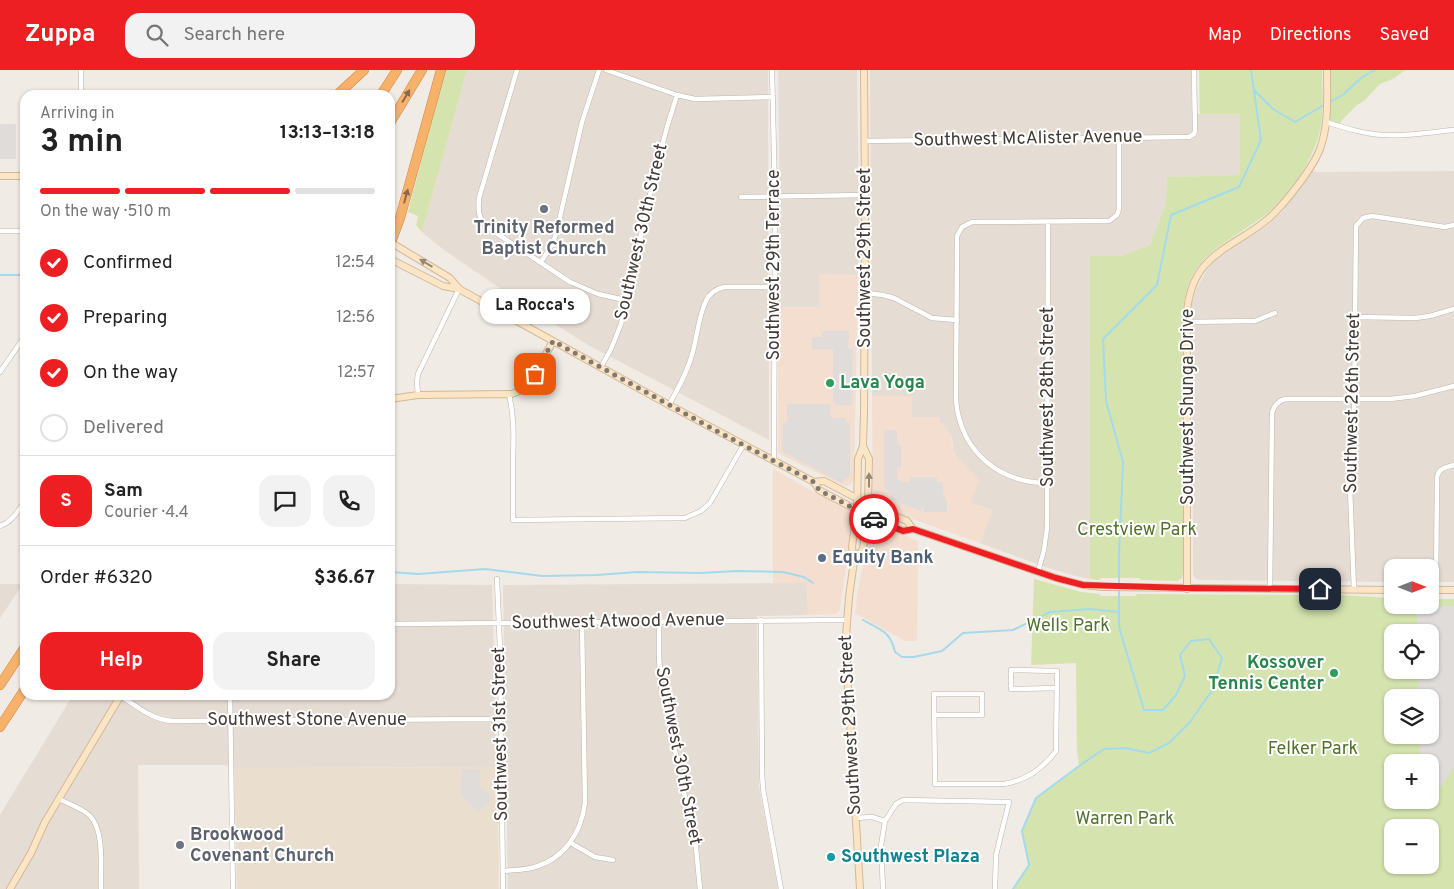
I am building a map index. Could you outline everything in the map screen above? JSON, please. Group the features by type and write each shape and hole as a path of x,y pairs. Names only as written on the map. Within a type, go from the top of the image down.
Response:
{"highway":[{"path":"342,90 364,70"},
{"path":"384,90 396,70"},
{"path":"395,114 422,70"},
{"path":"395,232 440,70"},
{"path":"0,685 20,655"},
{"path":"0,727 20,697"}],"main road":[{"name":"Southwest 29th Street","path":"860,889 846,661 847,620 854,561 852,547 857,511 858,459 863,446 865,293 864,70"},
{"name":"Southwest Shunga Drive","path":"1187,588 1187,322 1190,292 1199,272 1214,255 1268,219 1292,191 1320,151 1326,122 1327,70"},
{"path":"0,176 20,176"},
{"path":"395,245 450,278 459,289"},
{"path":"395,262 443,286 459,289 669,405 814,482 819,490 857,511 903,531 913,529 1075,584 1103,587 1384,590"},
{"path":"395,398 418,395 509,394 517,392 532,380 553,341"},
{"name":"Southwest 29th Street","path":"854,561 863,549 868,516 869,459 863,446"},
{"path":"814,482 824,481 868,505 907,521 913,529"},
{"path":"1439,590 1454,590"},
{"path":"10,889 45,822 119,700"}],"street":[{"path":"81,70 81,90"},
{"path":"517,70 482,189 478,209 481,219 487,227 562,277 584,289 625,300"},
{"path":"541,262 552,245 556,234 582,122 599,70"},
{"path":"606,70 677,95 701,100 773,98"},
{"name":"Southwest 29th Terrace","path":"772,70 775,197 774,460"},
{"name":"Southwest McAlister Avenue","path":"864,141 1189,137 1195,131 1194,70"},
{"name":"Southwest 30th Street","path":"601,367 611,350 618,331 664,136 677,95"},
{"path":"1326,122 1361,132 1382,135 1407,135 1454,130"},
{"path":"1048,483 1019,480 1001,472 985,461 966,437 959,420 956,401 957,236 962,227 972,222 1109,221 1114,218 1119,210 1119,138"},
{"path":"741,197 865,195"},
{"name":"Southwest 26th Street","path":"1354,590 1349,464 1354,424 1356,229 1358,223 1363,218 1372,216 1445,226 1454,225"},
{"name":"Southwest 28th Street","path":"1038,572 1047,528 1048,222"},
{"path":"0,232 20,231"},
{"path":"669,405 691,358 702,310 710,295 724,287 774,287"},
{"path":"418,395 418,374 452,300 459,289"},
{"path":"865,293 894,298 932,318 957,320"},
{"path":"1355,317 1414,318 1454,310"},
{"path":"1187,322 1255,321 1275,313"},
{"path":"0,372 20,343"},
{"path":"1270,589 1272,413 1276,403 1285,399 1354,400 1401,398 1454,386"},
{"path":"509,394 513,413 514,433 513,520 689,517 710,503 744,444"},
{"path":"1434,559 1437,477 1440,470 1454,465"},
{"path":"0,526 16,514 20,508"},
{"name":"Southwest 31st Street","path":"497,579 503,889"},
{"path":"761,620 762,773 781,889"},
{"name":"Southwest Atwood Avenue","path":"395,624 847,620"},
{"name":"Southwest 30th Street","path":"659,622 661,686 696,848 700,889"},
{"path":"503,871 534,867 545,863 561,853 571,843 581,824 585,803 582,623"},
{"path":"934,715 982,716 982,694 934,694 934,715 935,784 1004,784 1014,782 1028,777 1042,768 1056,751 1057,688 1057,670 1011,670 1011,689 1057,688"},
{"name":"Southwest Stone Avenue","path":"127,700 152,716 173,721 501,719"},
{"path":"230,700 233,889"},
{"path":"59,799 90,815 97,826 100,839 100,889"},
{"path":"883,889 881,846 885,821 896,804 903,800 1008,802 996,855 994,889"},
{"path":"855,818 872,817 885,821"},
{"path":"571,843 596,857 613,860"}],"shaded area":[{"path":"467,70 768,70 769,440 590,346 529,308 444,250 422,232"},
{"path":"778,70 857,70 858,275 819,275 819,307 778,307 780,214"},
{"path":"870,70 1191,70 1192,114 1240,113 1240,175 1167,177 1166,203 1150,245 1121,256 1090,256 1090,579 1051,569 980,543 992,510 971,503 953,450 952,438 946,428 940,423 912,417 912,396 872,396"},
{"path":"0,124 16,124 16,159 0,159"},
{"path":"1312,170 1316,172 1454,171 1454,582 1439,582 1439,559 1384,559 1384,582 1195,579 1193,574 1192,304 1196,289 1212,262 1269,224 1282,212"},
{"path":"819,274 858,275 854,476 853,482 844,486 782,455 778,449 778,307 819,307"},
{"path":"822,331 849,331 848,349 853,349 852,405 835,405 835,402 833,402 833,349 812,349 812,337 822,337"},
{"path":"872,396 912,396 912,417 940,417 940,423 948,430 951,436 954,453 979,480 971,503 992,510 980,543 890,511 873,501"},
{"path":"787,404 830,404 831,418 846,418 846,423 850,423 850,476 841,483 782,451 782,423 787,423"},
{"path":"884,430 897,430 897,445 901,446 901,467 897,467 897,478 901,482 910,482 910,477 937,477 937,482 943,482 943,495 945,495 945,500 947,500 947,512 924,512 924,507 922,507 921,511 890,499 892,495 884,490"},
{"path":"773,469 851,514 852,526 840,608 836,614 808,615 807,583 773,583"},
{"path":"875,526 918,541 917,641 905,641 855,613 869,532"},
{"path":"807,583 808,615 757,616 759,787 778,889 508,889 503,585"},
{"path":"0,584 20,584 20,588 0,618"},
{"path":"395,584 492,585 497,767 234,768 225,765 138,765 139,889 0,889 0,815 70,700 395,700"},
{"path":"1439,606 1454,606 1454,767 1439,790 1439,754 1420,754 1419,744 1439,744 1439,689 1418,689 1418,679 1439,679 1439,624 1417,624 1417,614 1439,614"},
{"path":"497,767 499,889 237,889 234,768"},
{"path":"462,769 480,769 480,786 492,799 478,812 461,795"}],"green space":[{"path":"445,70 467,70 422,232 416,225 418,216 408,212"},
{"name":"Crestview Park","path":"1199,70 1322,70 1322,122 1315,148 1300,176 1287,193 1267,214 1216,249 1197,268 1190,280 1183,312 1184,568 1182,578 1178,581 1141,580 1139,578 1090,579 1090,256 1121,256 1150,245 1166,203 1167,177 1240,175 1240,114 1200,114"},
{"path":"1327,70 1405,70 1395,78 1380,84 1342,120 1339,126 1326,122"},
{"path":"1034,579 1081,592 1100,594 1100,596 1136,596 1137,594 1341,595 1384,598 1384,614 1439,614 1439,599 1454,599 1454,889 1013,889 1029,865 1022,831 1036,798 1079,766 1077,749 1076,663 1031,665"}],"waterway":[{"path":"1013,889 1029,865 1022,831 1036,798 1104,749 1126,748 1149,753 1169,743 1190,722 1213,689 1222,658 1209,639 1191,641 1180,655 1185,676 1176,695 1163,710 1144,710 1119,627 1119,554 1123,462 1106,401 1103,339 1157,285 1171,215 1239,187 1261,140 1251,70"},
{"path":"1328,103 1344,94 1361,78 1375,70"},
{"path":"1255,91 1273,109 1295,122 1324,105"},
{"path":"0,275 20,275"},
{"path":"395,572 418,574 485,569 542,576 637,572 783,572 804,577 813,583"},
{"path":"863,620 884,632 893,645 895,652 902,657 914,657 942,651 963,633 1013,630 1050,612 1090,609 1118,612"}],"way so far":[{"path":"535,374 553,341 814,482 819,490 848,507 874,519"}],"place":[{"name":"Trinity Reformed Baptist Church","path":"544,209"},
{"name":"La Rocca's","path":"535,374"},
{"name":"Lava Yoga","path":"830,383"},
{"name":"Equity Bank","path":"822,558"},
{"name":"Kossover Tennis Center","path":"1334,673"},
{"name":"Brookwood Covenant Church","path":"180,845"},
{"name":"Southwest Plaza","path":"831,857"}],"route":[{"path":"874,519 903,531 913,529 1075,584 1103,587 1320,589"}],"park label":[{"name":"Wells Park","path":"1068,626"},
{"name":"Felker Park","path":"1313,749"},
{"name":"Warren Park","path":"1125,819"}]}
